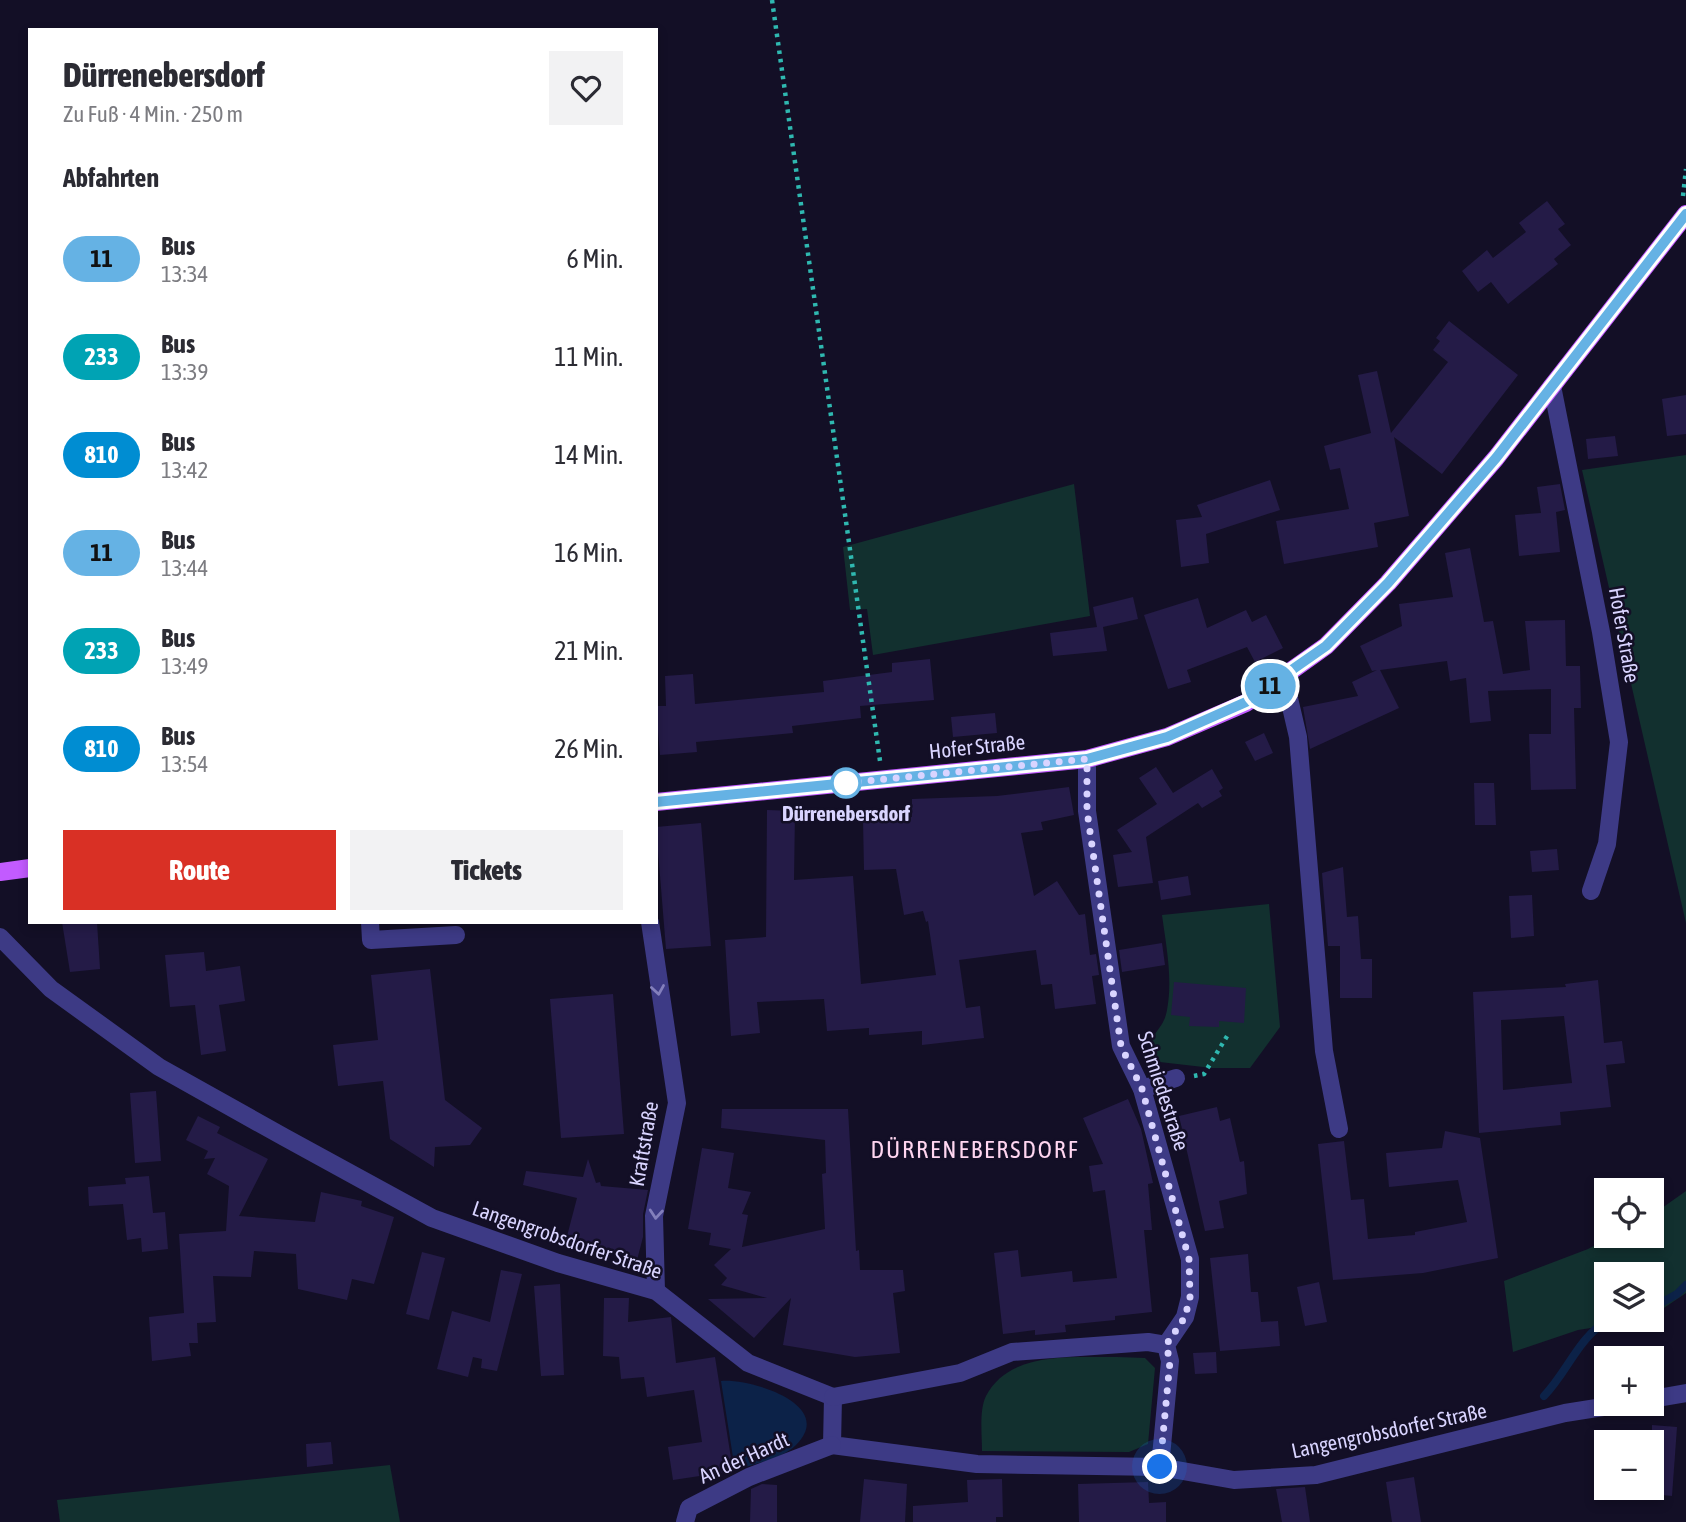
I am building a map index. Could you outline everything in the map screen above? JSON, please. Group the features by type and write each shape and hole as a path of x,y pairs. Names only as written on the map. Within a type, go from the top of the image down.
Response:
{"main road":[{"name":"Hofer Straße","path":"658,802 1087,759 1167,737 1246,702 1326,646 1459,505 1686,214"},
{"path":"0,872 28,869"}],"street":[{"name":"Hofer Straße","path":"1552,386 1601,632 1619,742 1607,844 1591,891"},
{"path":"1284,677 1298,737 1324,1051 1339,1129"},
{"name":"Schmiedestraße","path":"1087,759 1087,811 1121,1046 1142,1089 1189,1259 1190,1297 1185,1317 1166,1345"},
{"path":"370,924 371,940 456,934"},
{"name":"Kraftstraße","path":"650,924 677,1103 654,1216 656,1291"},
{"name":"Langengrobsdorfer Straße","path":"0,937 51,989 159,1067 432,1218 558,1263 656,1291 748,1363 833,1397"},
{"path":"1142,1089 1176,1078"},
{"path":"832,1445 833,1397 960,1373 1012,1352 1148,1342 1166,1345 1170,1361 1160,1467"},
{"path":"1664,1397 1686,1393"},
{"name":"Langengrobsdorfer Straße","path":"832,1445 977,1464 1160,1467 1234,1480 1316,1475 1565,1413 1594,1408"},
{"name":"An der Hardt","path":"685,1522 689,1508 749,1477 832,1445"}],"path":[{"path":"772,0 882,779"},
{"path":"1176,1078 1204,1074 1228,1033"}],"green space":[{"path":"1686,455 1686,923 1582,470"},
{"path":"1074,484 1090,616 873,655 867,609 850,610 843,547"},
{"path":"1269,904 1280,1027 1250,1068 1212,1068 1151,1061 1152,1043 1165,1017 1169,998 1162,915"},
{"path":"1686,1191 1686,1293 1664,1308 1664,1262 1594,1262 1594,1328 1578,1330 1513,1352 1504,1281 1594,1246 1594,1248 1664,1248 1664,1207"},
{"path":"1145,1358 1155,1368 1148,1444 1129,1452 982,1451 982,1408 986,1396 997,1381 1011,1371 1044,1360"},
{"path":"390,1465 400,1522 60,1522 57,1500"}],"water":[{"path":"721,1381 734,1381 768,1389 798,1406 806,1417 806,1430 796,1445 776,1457 735,1470"}],"building":[{"path":"1547,201 1565,224 1558,229 1571,245 1554,259 1558,264 1508,304 1491,282 1478,292 1462,271 1487,250 1493,258 1526,232 1519,223"},
{"path":"1449,321 1518,375 1442,474 1394,437 1409,516 1374,523 1378,547 1284,564 1276,521 1349,509 1340,468 1330,470 1324,446 1371,433 1358,375 1377,371 1391,433 1448,362 1433,350 1440,341 1436,338"},
{"path":"1686,395 1686,434 1667,436 1662,399"},
{"path":"1615,436 1618,456 1588,459 1586,439"},
{"path":"1270,480 1280,510 1206,534 1209,563 1181,567 1176,520 1202,517 1197,505"},
{"path":"1560,484 1565,510 1556,512 1560,552 1519,556 1515,515 1541,513 1537,487"},
{"path":"1470,548 1484,622 1493,621 1503,674 1530,670 1525,621 1565,620 1566,666 1580,666 1581,708 1574,708 1576,789 1531,790 1529,734 1551,734 1551,689 1488,691 1491,721 1470,723 1466,678 1450,681 1447,661 1380,670 1399,708 1310,749 1303,707 1358,696 1352,682 1377,670 1372,671 1360,646 1402,626 1399,604 1453,597 1445,553"},
{"path":"1133,597 1138,619 1103,627 1107,651 1053,656 1050,633 1097,627 1093,607"},
{"path":"1198,598 1207,628 1246,610 1252,622 1266,615 1283,648 1255,662 1247,647 1187,670 1191,682 1168,689 1144,615"},
{"path":"930,659 934,700 860,706 861,718 792,726 793,733 696,742 697,752 660,755 658,706 666,706 665,676 693,674 695,704 824,692 823,681 892,672 892,663"},
{"path":"995,713 997,733 953,737 951,717"},
{"path":"1264,733 1273,753 1255,761 1245,742"},
{"path":"1156,767 1173,793 1212,769 1223,788 1219,791 1222,796 1202,808 1198,803 1146,837 1153,883 1118,887 1113,855 1132,852 1117,830 1157,804 1139,778"},
{"path":"1474,783 1494,783 1496,825 1475,825"},
{"path":"1069,787 1074,815 1041,822 1043,830 1021,833 1034,896 1057,881 1079,915 1085,914 1090,955 1096,954 1099,975 1092,976 1096,1004 1055,1009 1052,984 1041,985 1036,950 959,960 966,1008 980,1006 984,1038 922,1045 922,1031 869,1035 869,1028 827,1031 824,999 757,1002 760,1033 731,1036 725,940 766,937 767,810 795,811 794,880 853,876 861,984 936,975 928,921 926,922 923,911 904,915 896,869 864,870 863,819 912,817 912,799 997,796"},
{"path":"701,823 711,946 666,949 658,827"},
{"path":"1557,849 1559,870 1532,872 1530,851"},
{"path":"1343,867 1347,917 1358,916 1361,959 1372,959 1372,998 1340,998 1340,946 1328,946 1322,873"},
{"path":"1188,876 1191,895 1161,900 1158,881"},
{"path":"1532,895 1534,936 1511,938 1509,896"},
{"path":"62,924 97,924 100,969 70,972"},
{"path":"1162,943 1165,965 1122,972 1119,950"},
{"path":"204,952 206,971 240,966 245,1001 219,1005 226,1051 201,1055 195,1005 170,1007 165,955"},
{"path":"430,969 445,1100 482,1128 470,1145 435,1147 434,1167 390,1139 383,1081 338,1086 333,1045 378,1040 371,975"},
{"path":"1598,980 1604,1043 1622,1041 1625,1063 1606,1065 1611,1107 1560,1112 1561,1125 1479,1133 1473,992 1566,987 1565,984","holes":["1564,1016 1572,1083 1503,1090 1501,1020"]},
{"path":"1174,982 1246,988 1244,1023 1219,1021 1219,1027 1189,1026 1190,1017 1171,1015"},
{"path":"613,994 624,1134 561,1138 550,999"},
{"path":"156,1091 161,1161 135,1163 130,1093"},
{"path":"1128,1099 1141,1129 1153,1183 1148,1184 1152,1230 1144,1230 1152,1312 1115,1316 1115,1320 1065,1325 1066,1332 1035,1335 1035,1330 1003,1334 994,1253 1018,1250 1021,1277 1072,1271 1073,1282 1117,1278 1105,1190 1093,1192 1089,1166 1103,1164 1083,1118"},
{"path":"1217,1107 1220,1121 1230,1118 1240,1162 1244,1161 1247,1194 1219,1201 1224,1228 1205,1231 1179,1116"},
{"path":"722,1109 848,1109 856,1251 859,1250 860,1270 903,1270 905,1291 893,1293 900,1353 855,1357 783,1345 791,1298 754,1338 708,1299 767,1298 721,1285 727,1278 714,1265 731,1249 709,1245 711,1233 688,1229 702,1148 734,1153 728,1188 751,1192 742,1214 748,1215 742,1247 825,1229 822,1174 826,1173 825,1140 721,1128"},
{"path":"198,1116 220,1127 217,1133 268,1159 239,1216 315,1222 321,1192 362,1201 361,1206 394,1217 374,1284 352,1279 347,1300 298,1289 296,1254 254,1251 251,1277 213,1276 216,1322 197,1323 198,1343 189,1343 191,1356 152,1361 149,1317 184,1313 179,1234 226,1231 229,1186 207,1174 215,1158 204,1159 208,1151 186,1140"},
{"path":"1445,1131 1480,1138 1498,1258 1423,1273 1333,1280 1318,1144 1344,1141 1351,1200 1364,1199 1368,1239 1415,1235 1415,1232 1467,1222 1458,1180 1389,1187 1386,1153 1442,1148"},
{"path":"588,1159 596,1183 600,1182 601,1186 648,1190 643,1214 643,1237 637,1260 566,1240 577,1198 523,1185 526,1171 583,1177"},
{"path":"149,1176 153,1213 165,1212 168,1249 142,1252 141,1238 127,1240 123,1204 89,1206 88,1187 126,1184 125,1178"},
{"path":"422,1252 445,1258 429,1320 406,1314"},
{"path":"1248,1254 1251,1292 1258,1292 1261,1322 1278,1321 1280,1346 1220,1351 1210,1258"},
{"path":"501,1270 522,1274 497,1371 481,1368 482,1359 473,1357 468,1377 437,1369 452,1311 490,1322"},
{"path":"1319,1282 1327,1322 1305,1326 1297,1287"},
{"path":"560,1284 564,1375 541,1376 534,1286"},
{"path":"604,1298 629,1298 628,1322 671,1317 676,1363 715,1357 733,1471 673,1480 668,1447 702,1442 694,1390 647,1397 644,1377 621,1379 619,1357 603,1356"},
{"path":"1216,1352 1217,1373 1195,1374 1193,1353"},
{"path":"1652,1425 1677,1427 1672,1496 1664,1495 1664,1430 1652,1430"},
{"path":"331,1442 333,1464 307,1467 306,1444"},
{"path":"1414,1477 1421,1522 1392,1522 1386,1482"},
{"path":"864,1479 907,1484 905,1522 860,1522"},
{"path":"1002,1479 1003,1517 996,1517 996,1522 913,1522 913,1506 968,1502 967,1480"},
{"path":"1148,1482 1149,1503 1166,1502 1166,1522 1079,1522 1078,1484"},
{"path":"762,1484 777,1485 777,1522 750,1522 751,1489"},
{"path":"1305,1487 1310,1522 1282,1522 1276,1489"}],"waterway":[{"path":"1664,1301 1686,1285"},
{"path":"1544,1396 1594,1331"}],"bus line":[{"name":"11","path":"658,802 1087,759 1167,737 1246,702 1326,646 1459,505 1686,214"}],"place":[{"name":"Dürrenebersdorf","path":"846,783"}],"district":[{"name":"DÜRRENEBERSDORF","path":"975,1150"}],"route":[{"path":"846,783 1087,759 1087,811 1121,1046 1142,1089 1189,1259 1190,1297 1185,1317 1166,1345 1170,1361 1160,1467"}]}
